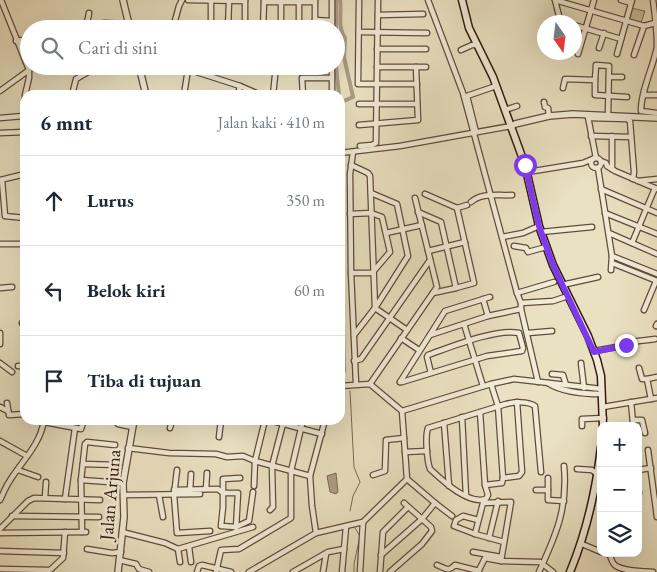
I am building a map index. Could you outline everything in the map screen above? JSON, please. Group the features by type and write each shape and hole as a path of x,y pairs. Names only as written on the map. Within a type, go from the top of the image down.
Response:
{"main road":[{"path":"462,0 469,28 496,86 522,156 546,247 600,369 604,422"},
{"path":"570,572 582,544 597,481"}],"street":[{"path":"1,0 20,50"},
{"path":"123,0 128,20"},
{"path":"175,20 182,0"},
{"path":"188,0 245,0 246,20"},
{"path":"332,0 332,20"},
{"path":"359,0 358,84 417,84"},
{"path":"360,146 376,144 378,0"},
{"path":"428,0 463,93 475,132"},
{"path":"558,15 555,0 644,26 655,23"},
{"path":"582,40 594,0"},
{"path":"617,54 632,2 621,0"},
{"path":"653,0 657,46 655,59 641,102 642,112 657,113"},
{"path":"211,1 211,20"},
{"path":"228,20 229,1"},
{"path":"263,20 264,1 315,1 315,20"},
{"path":"281,2 281,20"},
{"path":"298,2 299,20"},
{"path":"87,20 88,13"},
{"path":"378,16 423,14"},
{"path":"634,55 644,26"},
{"path":"582,27 621,39"},
{"path":"359,32 427,33"},
{"path":"599,48 604,33"},
{"path":"16,41 20,40"},
{"path":"460,50 477,45"},
{"path":"378,49 426,49"},
{"path":"608,116 608,95 609,66 597,65 595,67 594,95 608,95 627,97"},
{"path":"377,67 426,67"},
{"path":"359,125 418,119 416,67"},
{"path":"0,91 22,75"},
{"path":"26,90 29,75"},
{"path":"73,90 76,78 83,75"},
{"path":"141,75 145,90"},
{"path":"184,90 185,75"},
{"path":"207,75 249,90"},
{"path":"274,90 275,75"},
{"path":"650,76 657,77"},
{"path":"609,77 622,77"},
{"path":"303,90 302,78 332,78 332,90"},
{"path":"563,88 566,78 595,80"},
{"path":"239,90 240,86"},
{"path":"463,93 469,94 496,86"},
{"path":"469,94 467,99 490,195 521,303 538,382"},
{"path":"644,95 657,95"},
{"path":"544,102 545,107 548,108 549,116"},
{"path":"359,104 416,104"},
{"path":"505,110 518,106"},
{"path":"345,153 400,146 511,127 515,124 549,116 573,114 588,117 628,119 630,123 635,180"},
{"path":"0,118 20,116"},
{"path":"588,117 657,118"},
{"path":"588,117 600,166 598,168 612,256 611,270"},
{"path":"0,133 20,132"},
{"path":"592,136 631,137"},
{"path":"612,136 612,169"},
{"path":"353,152 350,170 350,214 356,384"},
{"path":"522,156 531,171 597,159 606,163 612,169 656,189 632,243"},
{"path":"597,159 592,160 591,164 593,167 598,168"},
{"path":"351,165 370,174 372,273 375,308 407,330"},
{"path":"20,175 1,180 5,216 20,218"},
{"path":"635,180 657,179"},
{"path":"601,189 657,213"},
{"path":"354,335 375,308 408,256 396,203 371,193"},
{"path":"425,194 457,208 469,204 474,199 490,195 512,195"},
{"path":"370,384 433,293 437,284 415,198"},
{"path":"433,293 476,282 457,208"},
{"path":"418,212 440,221 456,288"},
{"path":"350,214 371,213 382,217 389,253 372,273 351,273"},
{"path":"605,213 657,234"},
{"path":"386,233 422,225"},
{"path":"502,237 540,229 592,227"},
{"path":"609,233 657,254"},
{"path":"428,251 465,242"},
{"path":"0,244 20,244"},
{"path":"514,246 526,248 528,252 546,247"},
{"path":"612,256 657,274"},
{"path":"354,360 362,359 430,260"},
{"path":"612,263 657,281 644,310"},
{"path":"562,285 598,277"},
{"path":"517,293 554,282"},
{"path":"0,288 12,287"},
{"path":"521,303 529,301 551,302 568,296"},
{"path":"431,373 428,355 469,341 499,334 519,332 522,350 475,360 431,373 400,382 445,311 490,297"},
{"path":"483,299 488,316"},
{"path":"430,335 488,316 521,309"},
{"path":"464,324 483,386"},
{"path":"528,333 552,331"},
{"path":"0,334 0,344"},
{"path":"401,338 419,350"},
{"path":"594,352 622,346 623,343 628,345 628,343 636,340 643,342 654,339"},
{"path":"0,363 12,372"},
{"path":"581,363 584,388"},
{"path":"639,368 642,379 657,377"},
{"path":"552,374 563,375 566,385"},
{"path":"402,411 483,386 514,379 602,391"},
{"path":"603,407 656,399 647,379"},
{"path":"548,383 554,387 586,393 602,391"},
{"path":"345,386 370,384 402,411 407,479 452,516"},
{"path":"485,485 502,483 503,478 498,406 491,384"},
{"path":"503,478 517,476 522,472 517,402"},
{"path":"480,412 485,485 488,497 484,500 476,500 466,496 449,486 429,468 427,429 498,406 517,402 535,406 541,472"},
{"path":"631,402 632,422"},
{"path":"7,403 9,416 20,415"},
{"path":"0,406 8,411"},
{"path":"462,417 466,496"},
{"path":"582,426 582,419 604,418"},
{"path":"635,422 642,420 645,433"},
{"path":"444,423 449,486"},
{"path":"0,500 8,483 38,441 43,425"},
{"path":"61,425 82,428 83,425"},
{"path":"123,425 132,427"},
{"path":"219,437 220,425"},
{"path":"254,486 255,461 266,425"},
{"path":"270,510 273,508 272,466 282,425"},
{"path":"290,425 322,434"},
{"path":"217,570 221,550 239,549 290,519 291,471 301,425"},
{"path":"316,533 310,476 324,425"},
{"name":"Jalan Arjuna","path":"118,572 124,517 123,483 132,427"},
{"path":"65,499 74,428"},
{"path":"373,475 385,471 386,440 404,438"},
{"path":"0,441 27,456"},
{"path":"0,533 84,532 81,480 85,444 87,442 115,445"},
{"path":"128,448 169,453 243,456 310,476"},
{"path":"648,450 657,517"},
{"path":"405,452 428,451"},
{"path":"83,464 118,465"},
{"path":"539,572 553,539 564,502 566,487 564,466"},
{"path":"642,469 651,468"},
{"path":"577,469 597,471"},
{"path":"18,470 38,477"},
{"path":"177,470 174,493 177,532 210,531"},
{"path":"190,490 192,474"},
{"path":"206,489 207,474"},
{"path":"236,530 221,526 220,524 223,506 223,479 240,478"},
{"path":"548,478 548,500 564,502"},
{"path":"249,572 316,533 363,522 407,479"},
{"path":"81,480 123,483"},
{"path":"45,498 46,482"},
{"path":"174,493 190,490 218,489 223,493 239,494 236,530"},
{"path":"536,490 548,490"},
{"path":"236,530 250,520 253,492"},
{"path":"159,494 163,517"},
{"path":"124,495 200,494"},
{"path":"0,529 29,499 100,500"},
{"path":"489,538 498,501"},
{"path":"475,534 483,502 498,501 512,503 501,559"},
{"path":"381,556 422,519 435,503"},
{"path":"380,572 384,531 406,505 431,527 431,531 422,544 393,571"},
{"path":"12,516 99,517"},
{"path":"478,520 463,516 456,520 454,525 475,534 504,542"},
{"path":"360,572 363,522"},
{"path":"342,572 346,526"},
{"path":"122,532 165,543 178,549 236,530 252,527"},
{"path":"0,569 49,571 60,561 64,553 65,532"},
{"path":"582,544 597,550"},
{"path":"189,546 191,562"},
{"path":"87,549 112,553 121,552"},
{"path":"178,549 180,562"},
{"path":"293,572 326,554 344,549"},
{"path":"0,550 64,553"},
{"path":"473,552 501,559"},
{"path":"323,572 326,554"},
{"path":"611,557 614,565 630,571 653,572"},
{"path":"437,565 448,570 452,570 456,565 478,571 484,558 501,559 543,563 554,572"},
{"path":"119,560 134,563 139,569 149,572"},
{"path":"197,572 201,565 231,572"},
{"path":"258,567 261,572"}],"shaded area":[{"path":"631,8 645,11 641,23 628,19"},
{"path":"615,257 657,274 657,281 612,263"},
{"path":"336,473 338,492 336,494 330,492 327,476"}],"waterway":[{"path":"336,0 336,20"},
{"path":"340,0 340,20"},
{"path":"345,61 353,97 345,101"},
{"path":"337,75 338,90"},
{"path":"350,391 354,467 360,482 353,496 350,511"},
{"path":"354,572 360,536 355,528"}],"route":[{"path":"525,165 539,226 553,265 594,352 622,346 623,343 626,345"}]}
